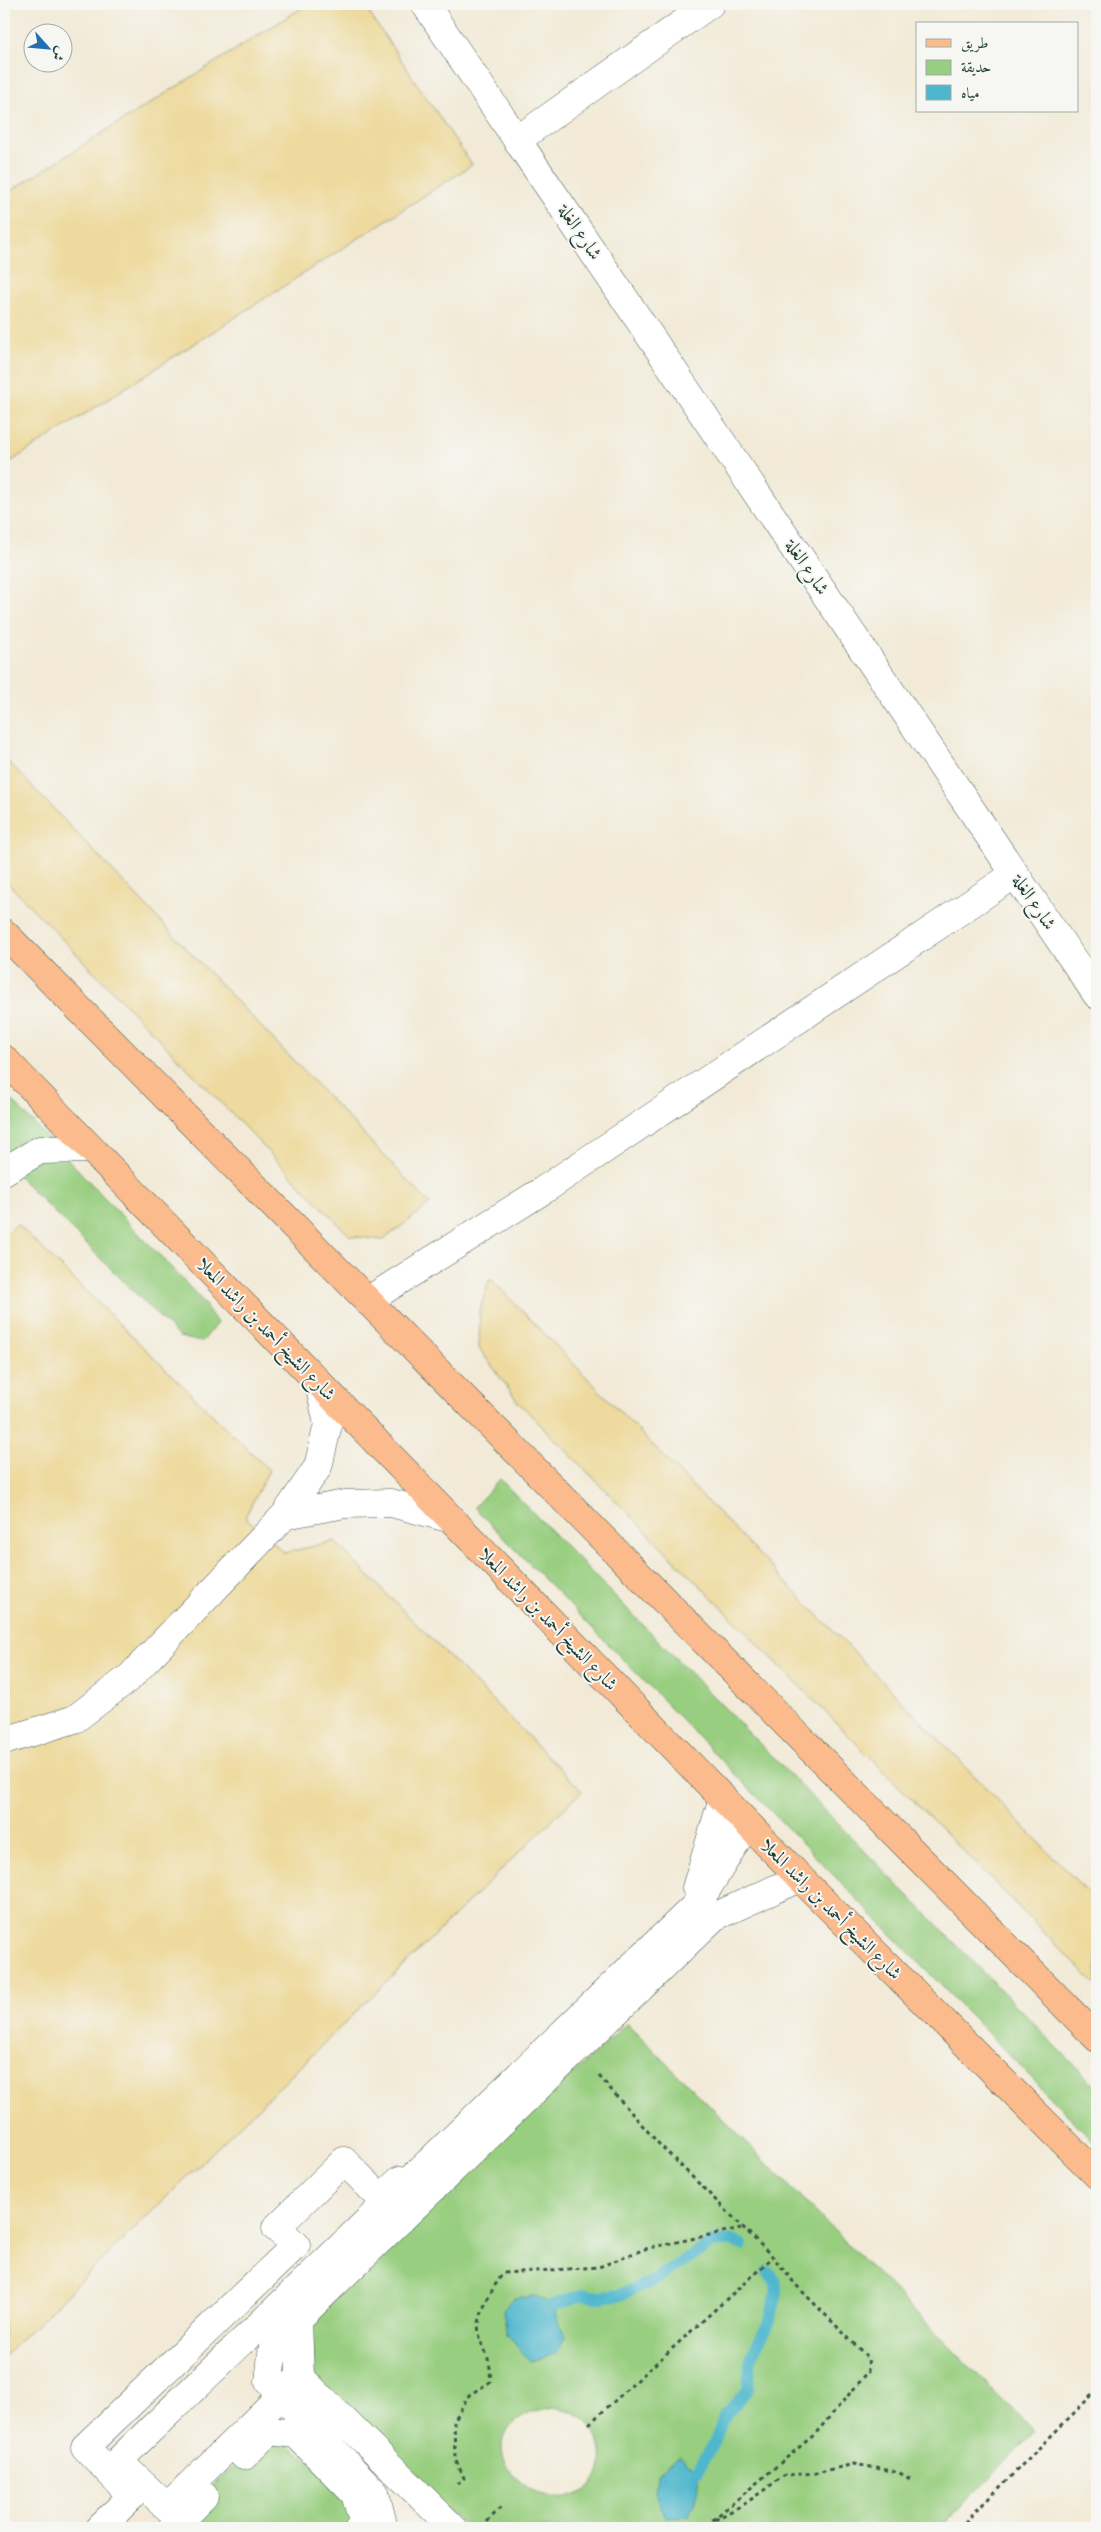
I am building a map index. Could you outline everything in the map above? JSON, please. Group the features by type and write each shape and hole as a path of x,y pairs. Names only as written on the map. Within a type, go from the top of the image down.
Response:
{"main road":[{"path":"4,933 1097,2038"},
{"name":"شارع الشيخ أحمد بن راشد المعلا","path":"4,1059 747,1824 1097,2175"}],"street":[{"name":"شارع الغلة","path":"425,4 1097,995"},
{"path":"517,140 710,4"},
{"path":"367,1301 542,1191 1015,874"},
{"path":"4,1172 40,1150 91,1148"},
{"path":"4,1741 75,1719 130,1677 285,1515 318,1467 328,1424 319,1384"},
{"path":"285,1515 346,1504 391,1503 452,1519"},
{"path":"99,2528 132,2496 85,2447 296,2245 276,2228 344,2161 381,2198 697,1887 723,1798"},
{"path":"747,1824 700,1902 118,2461 166,2507 291,2386 298,2319 714,1917 809,1887"},
{"path":"465,2528 314,2376 310,2347 311,2318 722,1921 809,1887"},
{"path":"277,2308 269,2382 291,2386 452,2528"},
{"path":"291,2386 376,2493 382,2528"},
{"path":"172,2528 269,2431 296,2434 355,2494 363,2521 359,2528"}],"path":[{"path":"598,2075 658,2143 741,2228 773,2257 796,2285 868,2358 869,2371 815,2434 703,2528"},
{"path":"453,2488 464,2478 455,2458 454,2421 469,2395 490,2382 492,2365 478,2331 487,2296 503,2273 598,2267 645,2249 741,2228"},
{"path":"589,2424 773,2257"},
{"path":"960,2528 1097,2390"},
{"path":"709,2523 746,2503 784,2475 816,2473 854,2464 898,2472 912,2480"},
{"path":"480,2528 502,2506"}],"green space":[{"path":"4,1092 201,1299 217,1323 202,1342 179,1337 4,1162"},
{"path":"500,1479 1097,2088 1097,2145 474,1507"},
{"path":"627,2023 1035,2432 939,2528 723,2528 717,2523 712,2528 465,2528 314,2376 311,2318","holes":["554,2407 571,2411 583,2418 596,2435 600,2445 601,2466 598,2476 592,2486 569,2497 546,2495 525,2486 510,2470 502,2452 505,2433 522,2417"]},
{"path":"269,2431 355,2494 359,2528 170,2528"}],"sand":[{"path":"308,4 363,4 472,165 4,466 4,195"},
{"path":"4,757 430,1204 383,1240 350,1236 4,879"},
{"path":"17,1224 269,1470 245,1517 285,1553 334,1541 582,1791 4,2356 4,1237"},
{"path":"490,1278 1097,1902 1097,1986 518,1402 479,1348 480,1310"}],"water":[{"path":"536,2296 553,2305 565,2337 556,2354 530,2361 507,2335 503,2310 514,2298"},
{"path":"680,2455 697,2471 699,2491 689,2516 666,2517 655,2493 657,2474"}],"waterway":[{"path":"553,2305 582,2295 600,2297 620,2295 654,2280 712,2243 732,2240 742,2245"},
{"path":"697,2471 715,2442 724,2417 748,2389 751,2356 768,2325 777,2293 775,2283 768,2271"}]}
